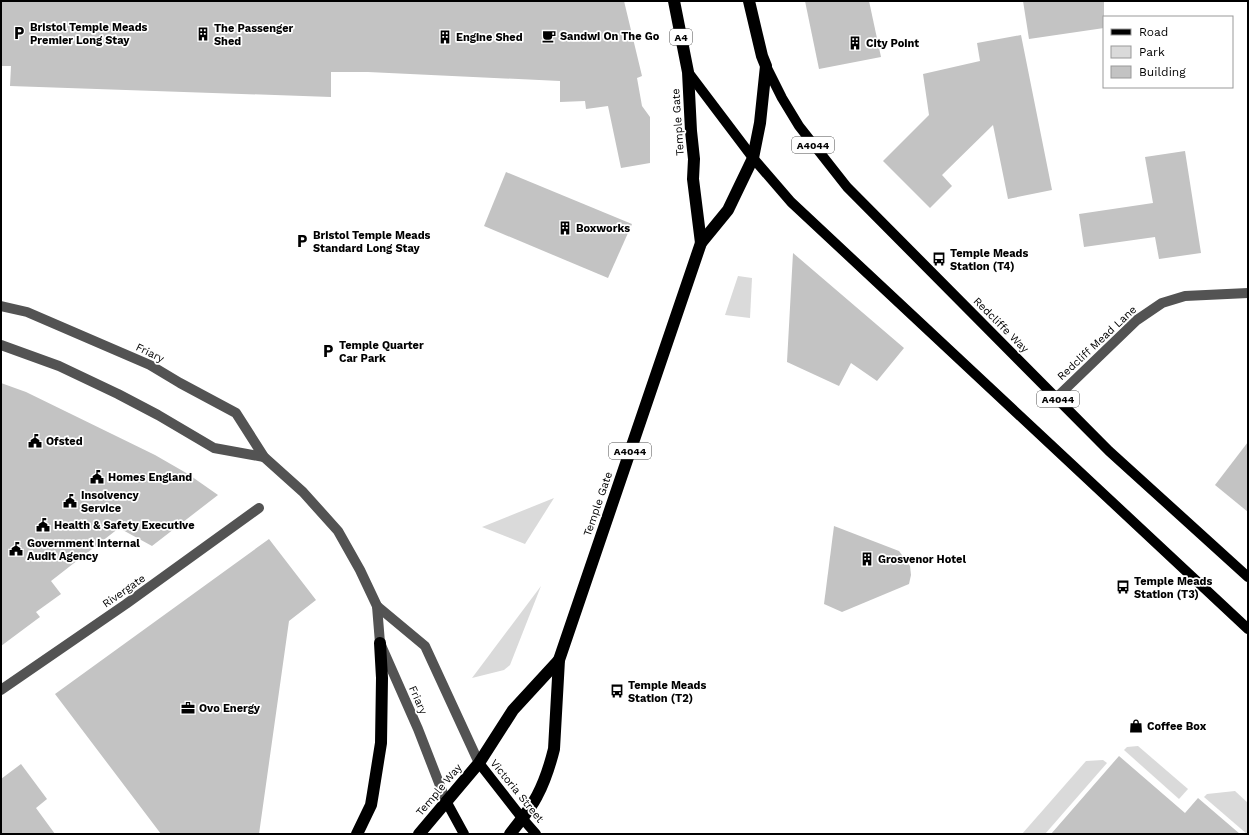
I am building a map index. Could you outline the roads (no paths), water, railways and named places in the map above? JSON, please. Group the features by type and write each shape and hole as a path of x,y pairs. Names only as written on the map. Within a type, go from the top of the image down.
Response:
{"highway":[{"name":"Temple Gate","path":"674,1 688,72 694,159 693,180 701,243"},
{"path":"749,1 762,56 766,66"},
{"name":"Temple Gate","path":"522,818 537,797 544,782 554,749 559,660 701,243 728,210 752,158 760,123 766,66"},
{"path":"357,834 371,805 381,743 382,678 380,643"},
{"name":"Temple Gate","path":"479,763 513,710 559,660"},
{"name":"Temple Way","path":"418,834 479,763"},
{"name":"A4044","path":"510,834 522,818"}],"main road":[{"name":"Redcliffe Way","path":"766,66 782,98 799,126 847,187 1109,451 1248,577"},
{"path":"688,72 752,158 790,202 1248,629"},
{"name":"Victoria Street","path":"479,763 536,834"},
{"path":"446,801 464,834"}],"street":[{"name":"Redcliff Mead Lane","path":"1056,398 1137,320 1162,303 1185,296 1248,293"},
{"name":"Friary","path":"1,306 27,312 150,365 236,413 264,457 304,492 338,531 360,570 377,606 380,643 418,730 446,801"},
{"path":"1,345 59,366 118,394 214,448 264,457"},
{"name":"Rivergate","path":"1,690 113,614 259,508"},
{"name":"Friary","path":"377,606 425,646 479,763"}],"place":[{"name":"Bristol Temple Meads Premier Long Stay","path":"19,33"},
{"name":"The Passenger Shed","path":"203,34"},
{"name":"Sandwi On The Go","path":"549,36"},
{"name":"Engine Shed","path":"445,37"},
{"name":"City Point","path":"855,43"},
{"name":"Boxworks","path":"565,228"},
{"name":"Bristol Temple Meads Standard Long Stay","path":"302,241"},
{"name":"Temple Meads Station (T4)","path":"939,259"},
{"name":"Temple Quarter Car Park","path":"328,351"},
{"name":"Ofsted","path":"35,441"},
{"name":"Homes England","path":"97,477"},
{"name":"Insolvency Service","path":"70,501"},
{"name":"Health & Safety Executive","path":"43,525"},
{"name":"Government Internal Audit Agency","path":"16,549"},
{"name":"Grosvenor Hotel","path":"867,559"},
{"name":"Temple Meads Station (T3)","path":"1123,587"},
{"name":"Temple Meads Station (T2)","path":"617,691"},
{"name":"Ovo Energy","path":"188,708"},
{"name":"Coffee Box","path":"1136,726"}]}
